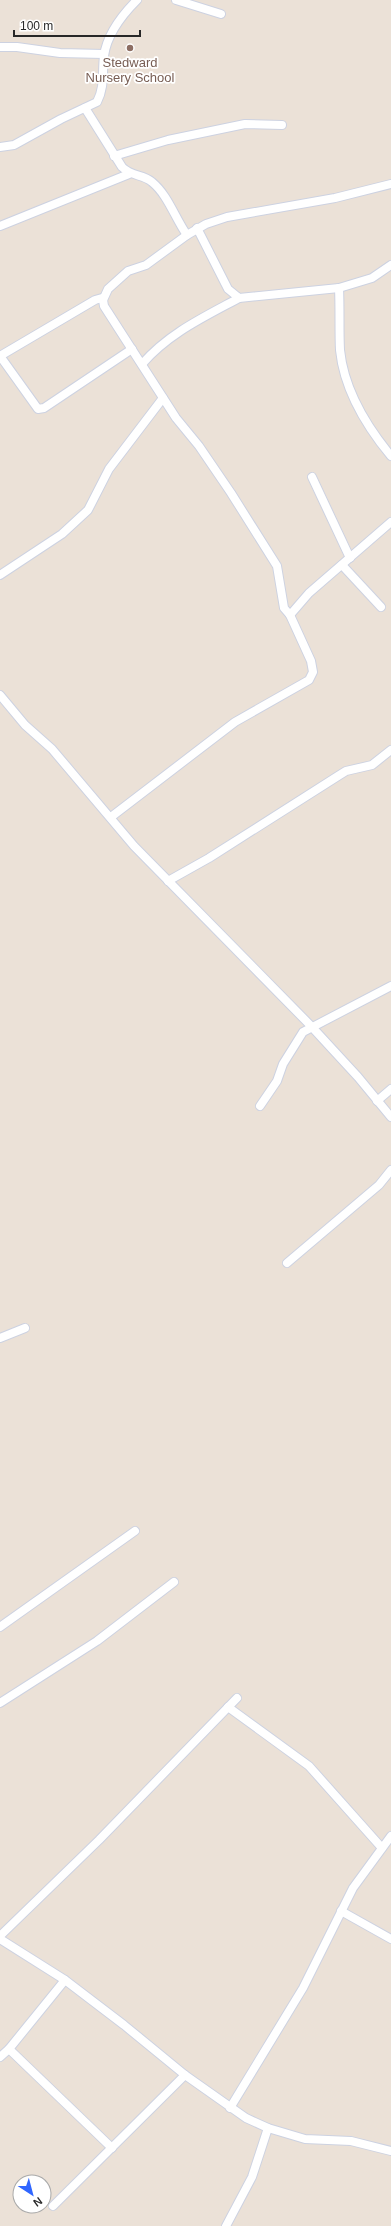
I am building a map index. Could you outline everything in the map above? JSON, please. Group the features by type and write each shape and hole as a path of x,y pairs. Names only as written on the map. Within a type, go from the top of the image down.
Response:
{"street":[{"path":"0,147 14,146 61,118 97,102 101,94 104,54 110,36 123,16 137,0"},
{"path":"176,0 221,14"},
{"path":"0,47 17,47 60,53 104,54"},
{"path":"85,108 114,156 129,174 151,181 158,187 186,235"},
{"path":"114,156 168,140 245,124 282,125"},
{"path":"0,226 129,174"},
{"path":"111,817 235,722 309,680 313,672 311,661 290,615 284,608 277,566 231,493 163,398 104,306 103,300 108,289 128,271 146,265 197,228 227,217 335,198 391,184"},
{"path":"197,228 228,289 239,298"},
{"path":"142,364 153,351 183,328 239,298 339,288 372,278 391,265"},
{"path":"339,288 340,351 347,378 356,403 374,436 391,456"},
{"path":"103,300 102,298 95,300 0,356 38,409 44,408 132,349"},
{"path":"0,575 62,534 88,510 109,470 163,398"},
{"path":"312,478 350,558"},
{"path":"290,615 309,593 391,522"},
{"path":"342,565 381,606"},
{"path":"0,695 25,725 52,749 134,846 310,1026 358,1077 391,1117"},
{"path":"168,881 209,858 346,771 372,765 391,750"},
{"path":"260,1106 277,1081 283,1064 303,1032 310,1026 391,986"},
{"path":"377,1101 391,1089"},
{"path":"287,1263 379,1185 391,1170"},
{"path":"0,1338 25,1328"},
{"path":"0,1626 135,1531"},
{"path":"0,1703 97,1640 174,1582"},
{"path":"237,1698 99,1840 0,1938 65,1980 124,2025 185,2075 230,2108 268,2128 305,2140 351,2141 391,2151"},
{"path":"228,1707 309,1766 382,1848"},
{"path":"230,2108 303,1988 353,1888 391,1836"},
{"path":"341,1910 391,1939"},
{"path":"0,2058 65,1980"},
{"path":"9,2049 112,2148"},
{"path":"53,2206 185,2075"},
{"path":"226,2226 252,2177 268,2128"}],"place":[{"name":"Stedward Nursery School","path":"130,48"}]}
